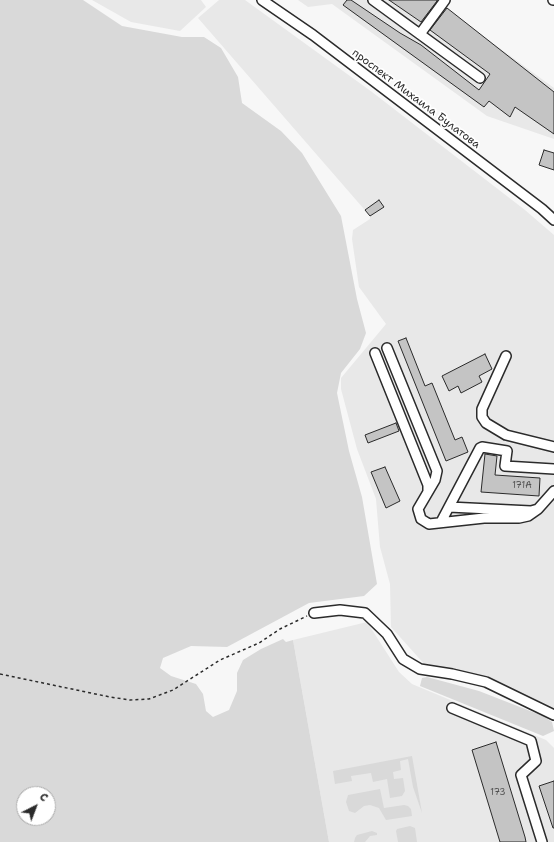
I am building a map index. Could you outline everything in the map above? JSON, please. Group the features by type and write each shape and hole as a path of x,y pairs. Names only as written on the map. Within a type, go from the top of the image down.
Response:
{"street":[{"name":"проспект Михаила Булатова","path":"262,0 320,40 542,209 554,220"},
{"path":"373,0 480,78"},
{"path":"420,34 446,0"},
{"path":"388,348 437,471 435,480 418,509 421,519 429,524 484,518 519,518 528,516 538,509 554,491"},
{"path":"375,353 428,485 428,492"},
{"path":"506,356 482,409 482,417 486,423 506,435 554,447"},
{"path":"441,522 480,448 482,447 507,451 505,466 554,469"},
{"path":"449,507 531,511 538,509"},
{"path":"314,613 340,610 365,613 387,634 404,659 420,669 452,674 486,682 554,715"},
{"path":"452,708 531,741 536,761 521,775 542,842"}],"path":[{"path":"0,674 110,697 130,700 148,699 173,690 220,660 259,643 280,629 314,613"}],"shaded area":[{"path":"0,0 83,0 122,26 182,37 204,37 221,48 238,77 242,103 281,131 302,153 341,216 357,299 366,333 360,349 341,373 337,393 349,451 362,497 377,584 364,596 309,603 227,647 191,646 163,658 160,668 171,676 196,684 203,694 206,711 213,717 229,710 237,691 237,673 243,660 261,649 283,639 286,642 293,640 329,842 0,842"},
{"path":"92,0 201,0 206,7 180,31 131,22"},
{"path":"219,0 245,0 372,92 525,210 554,235 554,712 486,678 426,666 391,627 390,584 380,547 376,499 357,449 341,389 341,378 386,324 359,287 352,239 353,230 370,219 370,216 198,18"},
{"path":"298,0 434,0 554,88 554,139 487,116 332,4 308,7"},
{"path":"367,622 399,672 412,684 546,740 554,748 554,842 329,842 293,640"},
{"path":"427,677 479,691 543,716 552,722 554,731 543,736 420,686 422,678"},
{"path":"412,756 422,813 413,787 408,759 400,761 401,770 393,772 394,779 403,778 405,791 402,796 390,798 387,779 373,782 371,773 351,776 352,781 335,784 333,771"},
{"path":"380,789 384,808 404,805 408,806 411,809 412,816 386,820 379,808 370,805 364,806 355,813 349,811 346,802 348,795"},
{"path":"410,826 415,828 417,842 398,842 397,829"},
{"path":"372,831 377,833 377,835 370,836 365,842 354,842 357,835"}],"building":[{"path":"347,0 351,0 400,33 421,45 479,90 490,74 430,30 447,8 554,92 554,134 515,107 510,117 489,101 484,107 343,5"},
{"path":"389,0 437,0 437,1 421,22"},
{"path":"544,150 554,153 554,170 539,165"},
{"path":"379,200 384,207 370,216 365,210"},
{"path":"406,338 425,386 432,383 455,440 462,437 468,452 446,461 398,341"},
{"path":"485,354 492,369 479,376 482,382 461,393 458,386 449,391 442,376"},
{"path":"396,423 399,431 368,443 365,435"},
{"path":"485,454 497,456 495,475 540,478 539,496 481,492"},
{"path":"385,467 400,501 386,508 371,472"},
{"path":"496,742 526,842 500,842 472,750"},
{"path":"554,781 554,828 553,828 539,786"}]}
